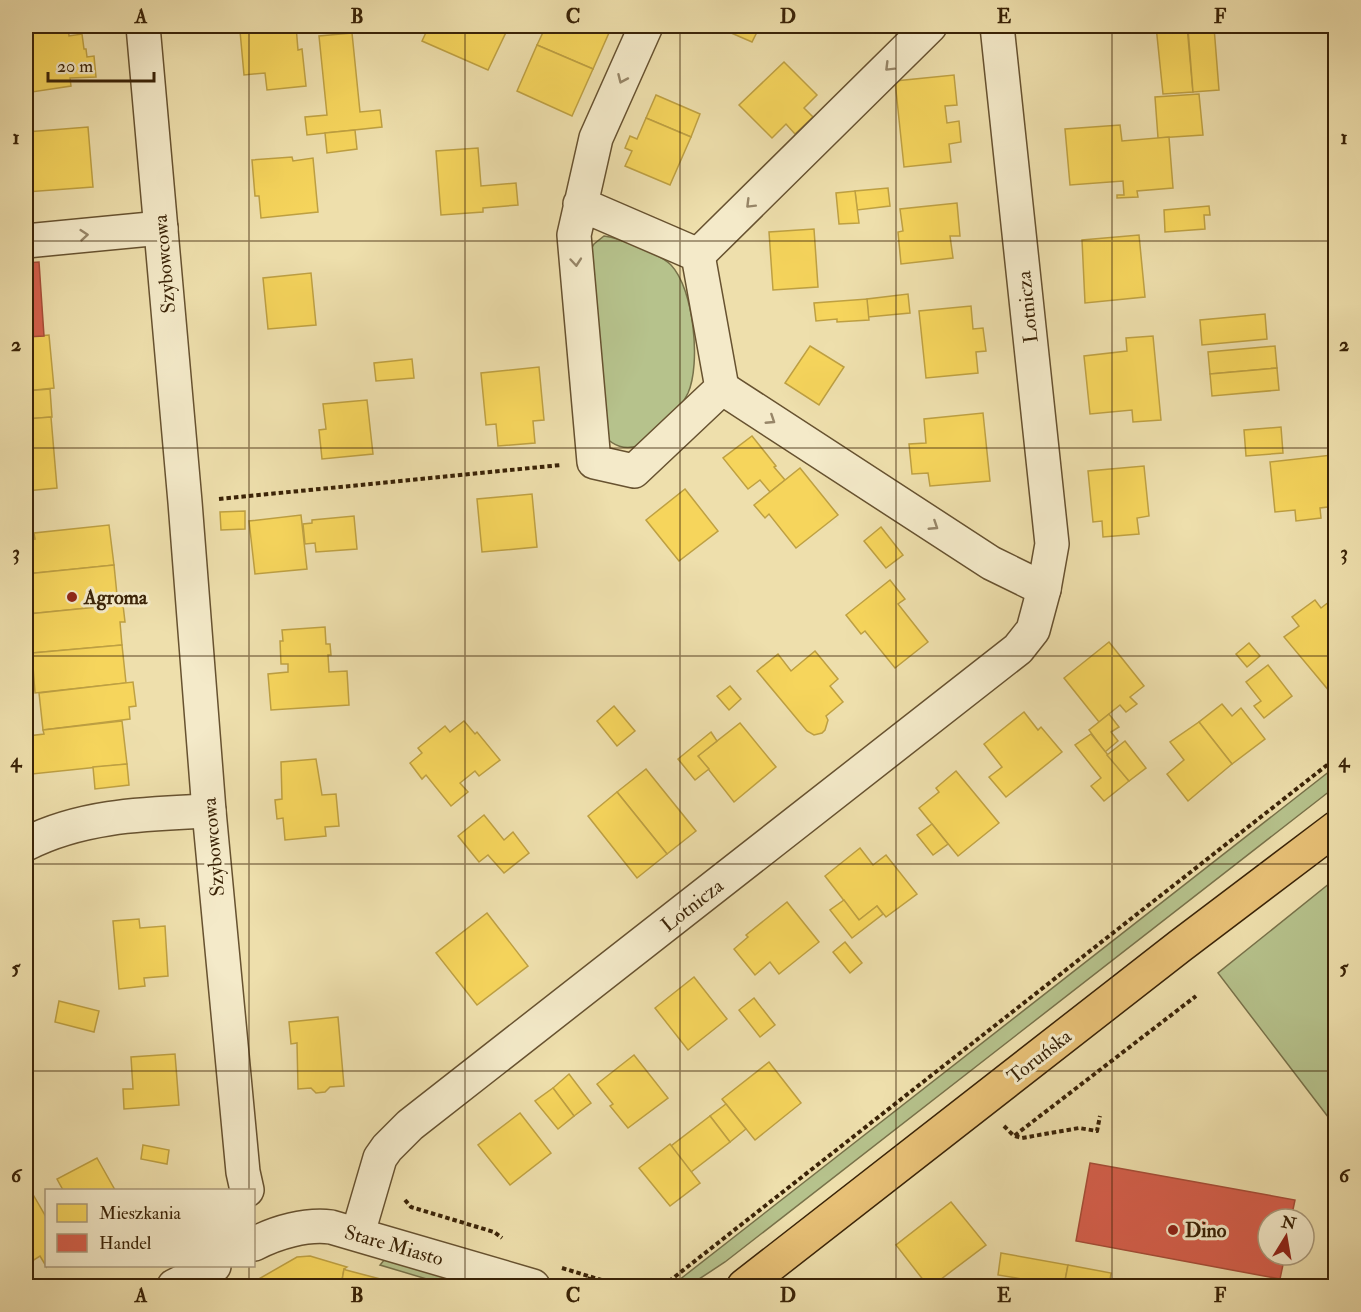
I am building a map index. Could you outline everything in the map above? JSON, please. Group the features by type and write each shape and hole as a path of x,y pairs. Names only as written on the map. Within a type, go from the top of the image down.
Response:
{"main road":[{"name":"Toruńska","path":"744,1287 1180,946 1335,828"}],"street":[{"name":"Szybowcowa","path":"143,26 185,502 209,811 243,1172 247,1189"},
{"path":"646,26 596,138 574,235 594,462 634,471 722,388"},
{"path":"698,255 930,26"},
{"name":"Lotnicza","path":"358,1233 380,1158 410,1125 1018,649 1033,630 1044,589 1052,544 997,26"},
{"path":"580,204 698,255"},
{"path":"26,240 161,228"},
{"path":"698,255 722,388 991,563 1044,589"},
{"path":"26,844 48,833 123,815 209,811"},
{"name":"Stare Miasto","path":"255,1236 314,1225 331,1227 358,1233 533,1287"},
{"path":"174,1287 212,1267"}],"path":[{"path":"185,502 594,462"},
{"path":"663,1287 1335,758"},
{"path":"1014,1136 1196,996"},
{"path":"1005,1126 1014,1136 1022,1138 1079,1128 1097,1131 1100,1116"},
{"path":"587,1287 590,1277"}],"green space":[{"path":"604,236 639,247 671,265 679,276 685,291 693,327 694,364 688,393 666,422 638,446 628,448 619,446 604,436 588,254 594,244"},
{"path":"1335,767 1335,787 725,1262 690,1285 676,1286 674,1284"},
{"path":"1335,879 1335,1126 1218,973"},
{"path":"385,1259 478,1286 450,1286 380,1265"}],"building: Mieszkania":[{"path":"68,26 69,36 82,34 87,57 94,56 96,77 70,78 71,86 32,92 32,81 26,81 26,27"},
{"path":"240,26 270,26 270,28 240,31"},
{"path":"296,26 298,50 302,49 306,86 267,90 265,73 244,75 240,31"},
{"path":"429,26 509,26 488,70 422,41"},
{"path":"546,26 612,26 593,69 537,45"},
{"path":"715,26 760,26 752,42"},
{"path":"1156,26 1187,26 1193,92 1163,94"},
{"path":"1214,27 1219,90 1193,92 1188,29"},
{"path":"352,33 360,112 380,110 382,127 307,135 305,117 327,115 319,36"},
{"path":"537,45 593,69 572,116 517,91"},
{"path":"784,62 817,95 804,108 813,117 795,134 786,124 772,138 739,105"},
{"path":"954,75 957,105 945,106 947,123 959,121 961,142 949,144 951,162 904,167 895,81"},
{"path":"1199,94 1203,135 1158,138 1155,97"},
{"path":"656,95 700,114 691,137 646,118"},
{"path":"646,118 691,137 670,185 625,166 632,151 625,148 630,136 637,139"},
{"path":"1120,125 1122,141 1169,137 1173,188 1137,191 1138,197 1117,198 1117,195 1124,195 1123,181 1070,185 1065,129"},
{"path":"88,127 93,187 26,192 26,132"},
{"path":"355,130 357,149 327,153 325,133"},
{"path":"478,148 481,186 516,183 518,205 483,208 483,212 441,215 436,151"},
{"path":"292,157 293,161 313,158 318,212 261,218 259,196 255,196 252,160"},
{"path":"888,188 890,206 857,210 855,191"},
{"path":"855,191 859,223 839,224 836,193"},
{"path":"957,203 960,236 950,236 953,258 901,264 898,232 903,231 900,209"},
{"path":"1209,206 1210,215 1204,215 1205,229 1165,232 1164,210"},
{"path":"814,229 818,287 773,290 769,232"},
{"path":"1139,235 1145,297 1085,303 1082,240"},
{"path":"311,273 316,325 268,329 263,278"},
{"path":"908,294 910,313 868,317 867,299"},
{"path":"867,299 869,320 816,321 814,303"},
{"path":"971,306 973,329 983,328 986,351 976,352 978,373 926,378 919,311"},
{"path":"1265,314 1267,339 1202,345 1200,320"},
{"path":"49,335 54,388 26,391 26,337"},
{"path":"1153,336 1161,420 1133,422 1132,410 1090,414 1084,356 1127,351 1126,338"},
{"path":"810,346 844,367 819,405 785,383"},
{"path":"1275,346 1277,368 1210,374 1208,352"},
{"path":"412,359 414,378 376,381 374,363"},
{"path":"539,367 544,420 533,421 535,443 498,446 496,424 486,425 481,373"},
{"path":"1277,368 1279,390 1212,396 1210,374"},
{"path":"50,389 52,417 26,419 26,391"},
{"path":"367,400 373,454 322,459 319,430 326,429 323,404"},
{"path":"983,413 990,481 930,486 928,473 912,474 909,444 926,443 924,419"},
{"path":"51,417 57,488 26,491 26,419"},
{"path":"1281,427 1283,453 1246,456 1244,430"},
{"path":"752,436 785,480 770,492 760,480 748,489 723,458"},
{"path":"1332,455 1336,506 1320,508 1321,518 1296,521 1295,510 1275,512 1270,462"},
{"path":"1144,466 1149,516 1137,518 1139,534 1103,537 1102,521 1093,522 1088,471"},
{"path":"800,468 838,515 796,548 769,514 765,518 754,505"},
{"path":"685,489 718,531 679,561 646,520"},
{"path":"532,494 537,547 482,552 477,499"},
{"path":"245,511 245,529 221,530 220,512"},
{"path":"301,515 307,569 255,574 249,521"},
{"path":"354,516 357,549 316,552 315,543 305,544 303,524 312,523 312,520"},
{"path":"109,525 114,565 26,574 26,540 35,539 34,533"},
{"path":"881,527 903,555 886,568 864,541"},
{"name":"Agroma","path":"114,565 118,605 28,614 26,574"},
{"path":"890,580 905,599 898,604 928,642 895,668 865,631 861,634 846,615"},
{"path":"1334,598 1336,601 1336,689 1330,692 1284,637 1299,626 1292,617 1315,600 1321,608"},
{"path":"123,605 125,622 120,622 122,645 32,653 28,614"},
{"path":"325,627 326,644 330,644 331,655 328,655 329,672 347,671 349,705 271,710 268,674 288,672 288,664 281,664 282,630"},
{"path":"1109,642 1144,686 1130,697 1137,704 1126,712 1120,705 1099,722 1064,678"},
{"path":"1249,643 1260,656 1247,667 1236,654"},
{"path":"122,645 126,683 35,693 32,653"},
{"path":"815,651 838,679 830,686 843,702 826,716 828,720 825,730 814,735 807,731 757,671 778,654 791,671"},
{"path":"1268,665 1292,696 1264,718 1254,706 1261,701 1246,682"},
{"path":"133,682 136,706 129,707 130,719 43,730 39,693"},
{"path":"730,686 741,699 729,710 717,696"},
{"path":"1222,704 1232,716 1241,708 1265,739 1232,764 1199,722"},
{"path":"614,706 635,731 617,746 597,721"},
{"path":"1024,712 1038,730 1041,727 1062,752 1006,797 989,777 1002,767 984,744"},
{"path":"1109,714 1119,727 1111,732 1118,741 1105,752 1089,730"},
{"path":"122,721 127,764 32,774 28,736 44,734 43,730"},
{"path":"464,721 475,734 477,732 500,760 479,776 475,771 460,783 468,792 451,806 426,775 422,779 410,763 422,753 418,748 445,726 450,732"},
{"path":"1199,722 1232,764 1188,801 1167,774 1184,760 1170,742"},
{"path":"740,723 776,767 734,802 698,756"},
{"path":"711,732 717,741 698,756 709,769 695,780 678,759"},
{"path":"1091,734 1129,781 1104,801 1091,786 1101,778 1075,745"},
{"path":"1125,741 1146,768 1129,781 1107,755"},
{"path":"316,759 322,795 336,794 339,826 325,827 326,836 285,840 283,818 277,819 275,800 282,799 281,762"},
{"path":"127,764 129,785 95,789 93,767"},
{"path":"646,769 696,831 667,854 617,792"},
{"path":"956,771 999,823 958,856 919,808 939,792 936,788"},
{"path":"617,792 667,854 637,878 588,816"},
{"path":"484,815 504,840 513,832 529,853 504,873 488,855 479,862 458,836"},
{"path":"932,824 948,844 933,855 917,835"},
{"path":"860,848 873,865 886,855 917,894 886,917 877,906 859,920 825,876"},
{"path":"844,900 859,920 877,906 883,914 852,938 830,910"},
{"path":"787,902 819,942 779,974 770,962 755,975 734,949 748,937 746,935"},
{"path":"487,913 528,966 477,1005 436,953"},
{"path":"139,919 140,928 165,926 168,976 144,978 145,986 119,989 113,921"},
{"path":"845,942 862,963 850,973 833,952"},
{"path":"694,977 727,1019 688,1050 655,1008"},
{"path":"754,998 775,1025 760,1037 739,1010"},
{"path":"59,1001 99,1011 94,1032 55,1022"},
{"path":"338,1017 344,1086 330,1087 325,1092 316,1093 311,1088 298,1089 297,1043 291,1044 289,1022"},
{"path":"175,1054 179,1105 124,1109 123,1089 133,1089 131,1057"},
{"path":"634,1055 668,1098 628,1128 610,1106 613,1104 597,1084"},
{"path":"769,1062 801,1103 755,1140 722,1099"},
{"path":"569,1074 591,1103 574,1116 553,1088"},
{"path":"553,1088 574,1116 558,1129 535,1101"},
{"path":"726,1104 746,1129 730,1142 710,1116"},
{"path":"520,1113 551,1153 510,1185 478,1145"},
{"path":"710,1116 730,1142 691,1172 671,1146"},
{"path":"670,1144 700,1183 670,1206 639,1168"},
{"path":"143,1145 169,1150 167,1164 141,1159"},
{"path":"97,1158 114,1189 62,1189 57,1179"},
{"path":"31,1191 45,1215 45,1264 40,1256 26,1265 26,1194"},
{"path":"951,1202 986,1245 932,1286 928,1286 896,1245"},
{"path":"1001,1253 1068,1265 1064,1286 998,1275"},
{"path":"310,1256 347,1267 344,1269 341,1286 262,1286 257,1280 297,1257"},
{"path":"1068,1265 1111,1273 1109,1286 1064,1286"},
{"path":"344,1269 346,1270 407,1286 341,1286"}],"building: Handel":[{"path":"39,262 44,336 26,337 26,263"},
{"name":"Dino","path":"1090,1163 1295,1200 1294,1207 1256,1207 1256,1267 1282,1267 1280,1279 1076,1241"}],"place":[{"name":"Agroma","path":"72,597"},
{"name":"Dino","path":"1173,1230"}]}
